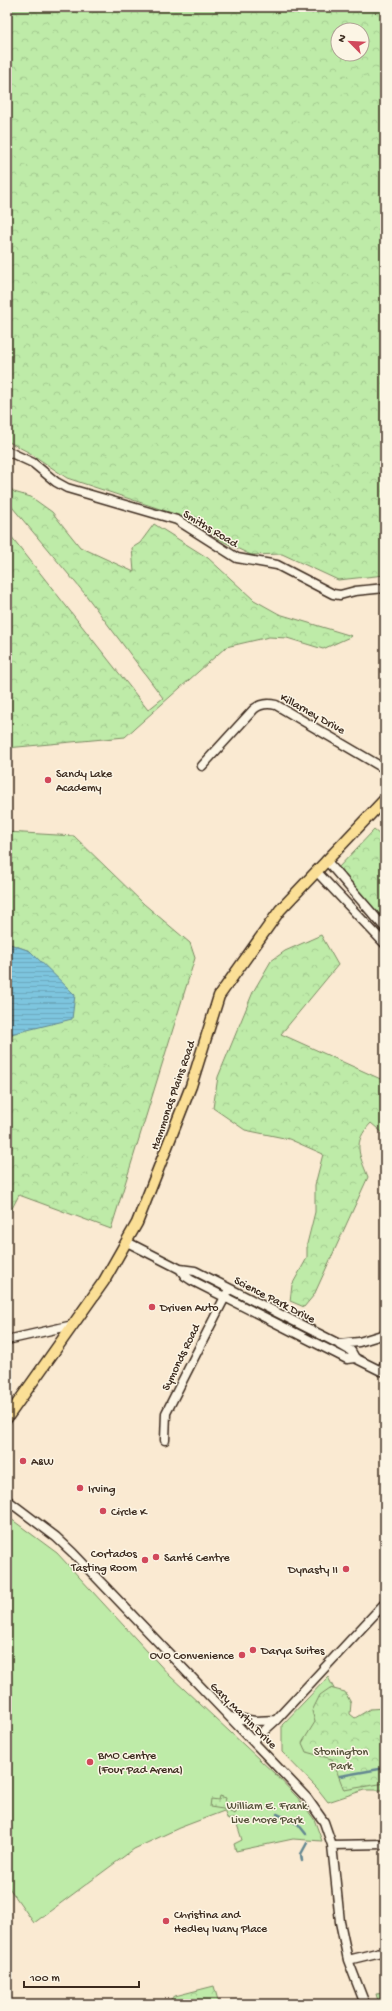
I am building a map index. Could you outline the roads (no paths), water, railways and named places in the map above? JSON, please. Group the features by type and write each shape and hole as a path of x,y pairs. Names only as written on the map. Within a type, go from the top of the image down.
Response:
{"main road":[{"name":"Hammonds Plains Road","path":"7,1418 104,1280 127,1242 159,1171 191,1086 219,996 280,910 385,799"}],"street":[{"name":"Smiths Road","path":"7,451 33,463 56,482 67,488 177,520 237,558 277,565 333,594 340,595 355,591 385,588"},
{"name":"Killarney Drive","path":"202,766 254,709 260,705 270,703 276,705 385,769"},
{"path":"326,860 385,928"},
{"path":"316,871 385,944"},
{"name":"Science Park Drive","path":"127,1242 180,1269 195,1271 229,1288 339,1344 351,1351 355,1358"},
{"name":"Science Park Drive","path":"180,1269 185,1276 191,1280 347,1359 355,1358 381,1371 385,1363"},
{"name":"Symonds Road","path":"164,1440 166,1413 229,1288"},
{"path":"7,1340 73,1325"},
{"path":"339,1344 359,1342 385,1334"},
{"name":"Gary Martin Drive","path":"7,1500 56,1537 307,1798 324,1822 332,1845 340,1922 348,1960 365,2004"},
{"path":"253,1741 276,1720 385,1603"},
{"path":"230,1718 255,1721 276,1720"},
{"path":"332,1845 385,1844"},
{"path":"348,1960 385,1951"}],"water":[{"path":"7,943 30,951 75,995 72,1019 7,1035"}],"waterway":[{"path":"340,1776 385,1768"},
{"path":"277,1814 298,1824 306,1834"},
{"path":"302,1861 301,1854 307,1843"}],"place":[{"name":"Sandy Lake Academy","path":"48,780"},
{"name":"Driven Auto","path":"152,1307"},
{"name":"A&W","path":"23,1461"},
{"name":"Irving","path":"80,1488"},
{"name":"Circle K","path":"103,1511"},
{"name":"Santé Centre","path":"156,1557"},
{"name":"Cortados Tasting Room","path":"145,1560"},
{"name":"Dynasty II","path":"346,1569"},
{"name":"Darya Suites","path":"253,1650"},
{"name":"OVO Convenience","path":"242,1655"},
{"name":"BMO Centre (Four Pad Arena)","path":"90,1762"},
{"name":"Christina and Hedley Ivany Place","path":"166,1921"}],"park label":[{"name":"Stonington Park","path":"341,1758"},
{"name":"William E. Frank Live More Park","path":"267,1812"}]}
